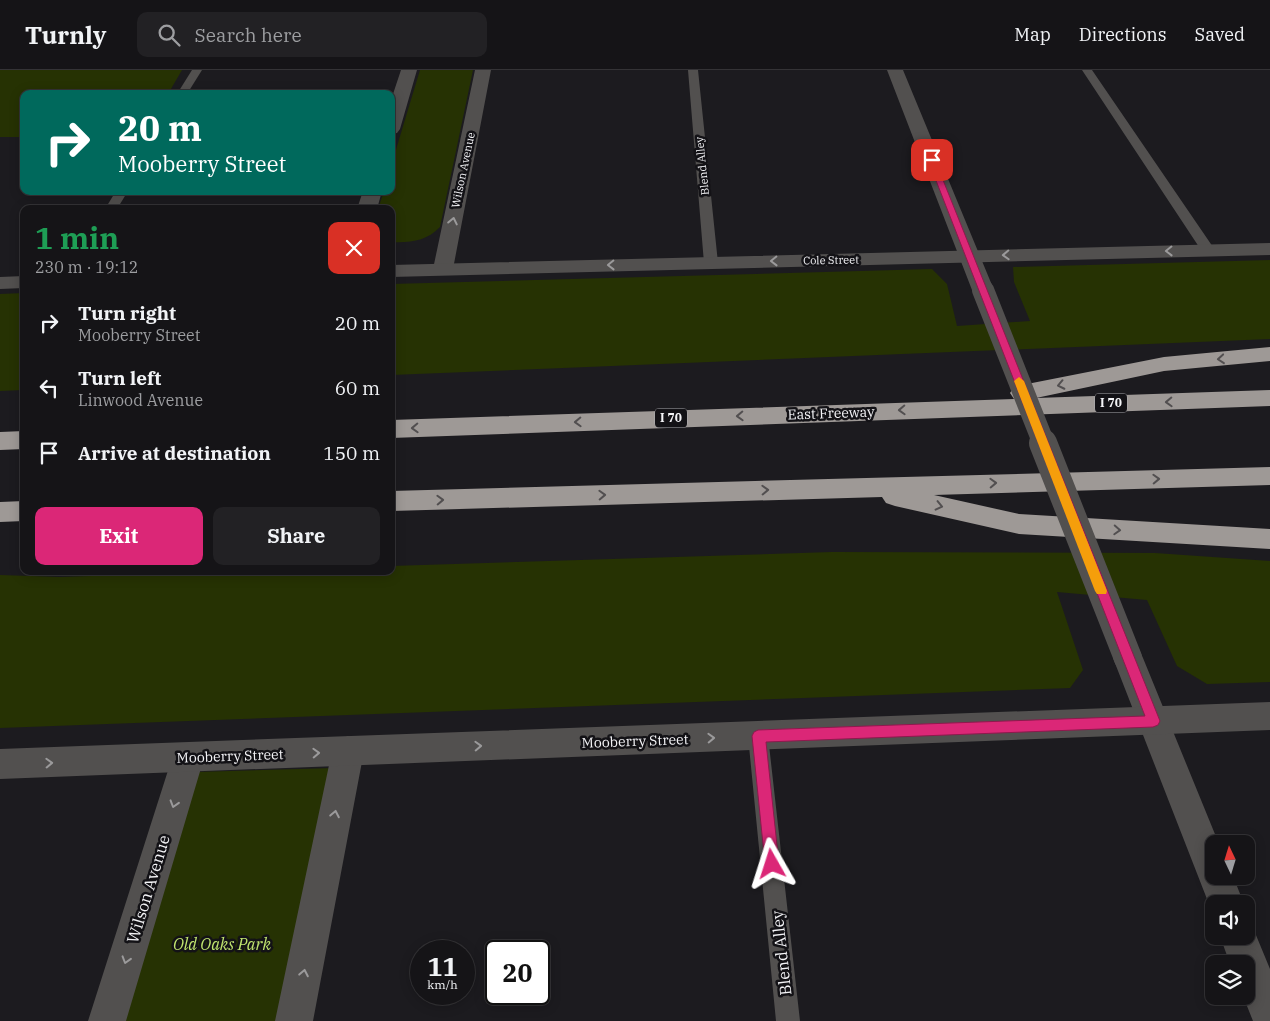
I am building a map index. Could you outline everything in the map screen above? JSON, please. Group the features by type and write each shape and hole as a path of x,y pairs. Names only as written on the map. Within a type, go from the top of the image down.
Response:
{"highway":[{"path":"951,408 1164,364 1270,354"},
{"name":"East Freeway","path":"395,429 1270,398"},
{"path":"0,441 20,440"},
{"path":"395,501 1270,476"},
{"path":"857,488 1019,524 1270,539"},
{"path":"0,512 20,511"}],"street":[{"path":"395,116 409,70"},
{"name":"Wilson Avenue","path":"443,269 483,70"},
{"path":"895,70 1205,852"},
{"name":"Cole Street","path":"395,271 1270,249"},
{"path":"0,283 20,282"},
{"name":"Mooberry Street","path":"0,764 1270,716"},
{"path":"294,1021 348,751"},
{"name":"Wilson Avenue","path":"108,1021 188,758"},
{"path":"1242,945 1270,1016"}],"lane":[{"path":"185,90 198,70"},
{"name":"Blend Alley","path":"693,70 711,262"},
{"path":"1087,70 1208,250"},
{"name":"Blend Alley","path":"758,736 788,1021"}],"green space":[{"path":"0,70 182,70 170,90 20,90 20,137 0,137"},
{"path":"420,70 473,70 440,227 430,235 418,240 395,242 395,205 379,205 383,195 395,195 395,153"},
{"path":"1270,260 1270,339 395,375 395,284 932,269 947,284 957,326 1030,321 1014,282 1013,267"},
{"path":"20,293 20,390 0,391 0,294"},
{"path":"832,552 1155,553 1270,561 1270,682 1207,684 1177,666 1147,600 1057,592 1083,670 1070,688 0,728 0,575 60,577 122,575 395,575 395,566"},
{"name":"Old Oaks Park","path":"336,768 283,1021 120,1021 196,772"}],"slow traffic":[{"path":"1019,381 1101,591"}],"route":[{"path":"772,864 758,736 1153,721 932,160"}]}
